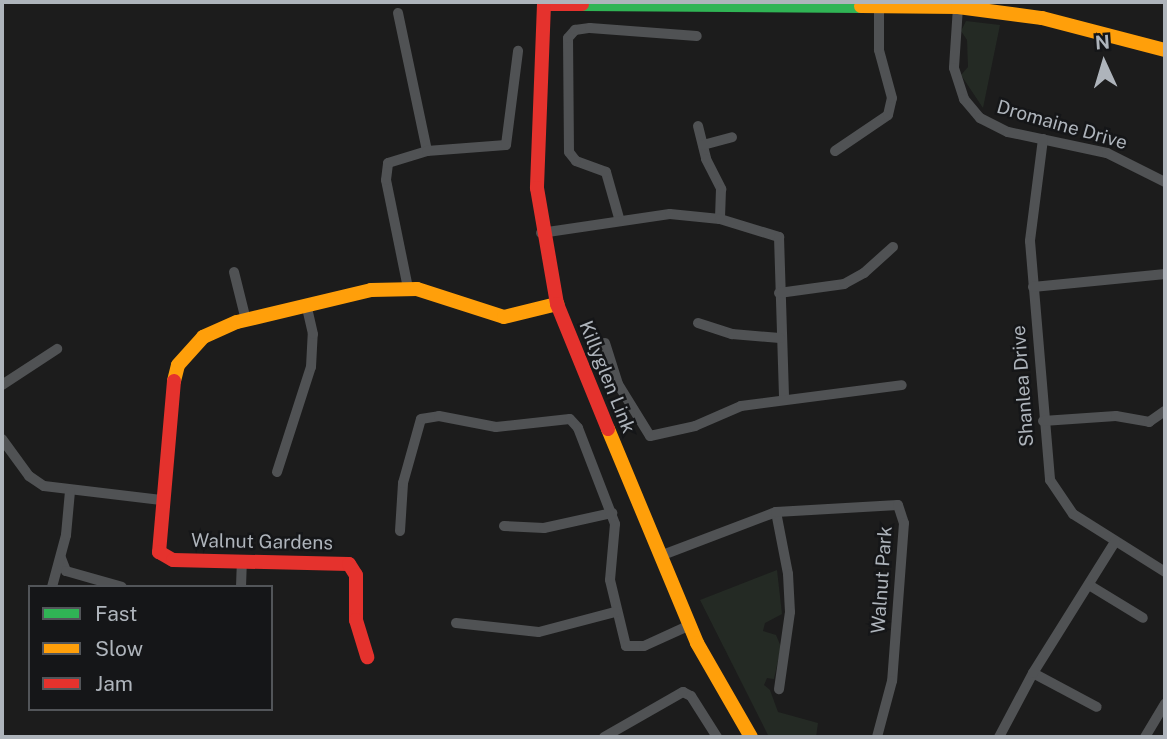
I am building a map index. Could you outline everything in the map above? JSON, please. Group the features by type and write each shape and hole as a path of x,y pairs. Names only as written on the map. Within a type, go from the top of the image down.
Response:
{"street":[{"path":"537,3 1004,7 1097,29 1165,50"},
{"name":"Killyglen Link","path":"537,3 536,164 541,233 558,304 690,625 751,737"},
{"path":"835,151 888,115 892,98 879,50 879,6"},
{"name":"Dromaine Drive","path":"958,7 954,68 964,99 987,123 1107,153 1165,182"},
{"path":"398,13 428,151"},
{"path":"619,218 606,172 576,161 569,152 568,38 575,30 590,28 697,36"},
{"path":"408,288 385,171 393,159 428,151 506,145 518,51"},
{"path":"698,126 721,189 720,219"},
{"path":"703,145 732,137"},
{"name":"Shanlea Drive","path":"1043,139 1031,222 1033,286 1048,474 1057,496 1073,514 1165,572"},
{"path":"541,233 619,218 670,214 720,219 779,237 784,400"},
{"path":"779,293 844,284 864,273 893,247"},
{"path":"234,272 246,320"},
{"path":"1033,286 1165,274"},
{"name":"Walnut Gardens","path":"367,657 357,625 356,575 349,564 163,558 158,544 161,500 171,393 178,365 203,337 246,320 371,290 408,288 504,317 558,304"},
{"path":"277,472 311,367 313,334 307,307"},
{"path":"698,323 732,334 780,338"},
{"path":"605,343 622,393 650,436 695,425 741,406 902,385"},
{"path":"2,385 57,349"},
{"path":"1043,421 1116,416 1149,422 1165,411"},
{"path":"400,531 403,483 416,428 421,419 433,415 496,427 570,419 578,428 612,513 615,533 610,580 615,612 626,646 632,649 690,625"},
{"path":"2,439 33,479 70,491 161,500"},
{"path":"53,585 61,558 70,491"},
{"name":"Walnut Park","path":"660,556 776,512 889,503 903,512 892,681 877,737"},
{"path":"776,512 788,574 790,612 779,689"},
{"path":"504,526 544,528 612,513"},
{"path":"999,737 1033,673 1115,542"},
{"path":"61,558 66,570 115,585"},
{"path":"241,585 242,562"},
{"path":"1089,585 1143,618"},
{"path":"456,623 545,631 615,612"},
{"path":"1033,673 1097,707"},
{"path":"604,737 683,692 691,696 717,737"},
{"path":"1145,737 1165,704"}],"shaded area":[{"path":"966,21 1000,25 983,108 961,75 968,67 967,40 961,31"},
{"path":"777,570 782,614 765,623 763,631 776,635 781,647 774,679 767,678 764,685 770,690 778,712 818,723 816,737 769,737 700,600"}],"traffic: fast":[{"path":"582,4 861,6"}],"traffic: slow":[{"path":"861,6 958,7 1042,18 1165,50"},
{"path":"174,381 178,365 203,337 237,322 371,290 417,289 504,317 557,304"},
{"path":"608,429 697,643 751,737"}],"traffic: jam":[{"path":"582,4 544,4 537,188 557,304 608,429"},
{"path":"174,381 159,552 173,560 349,564 356,575 356,620 367,657"}]}
